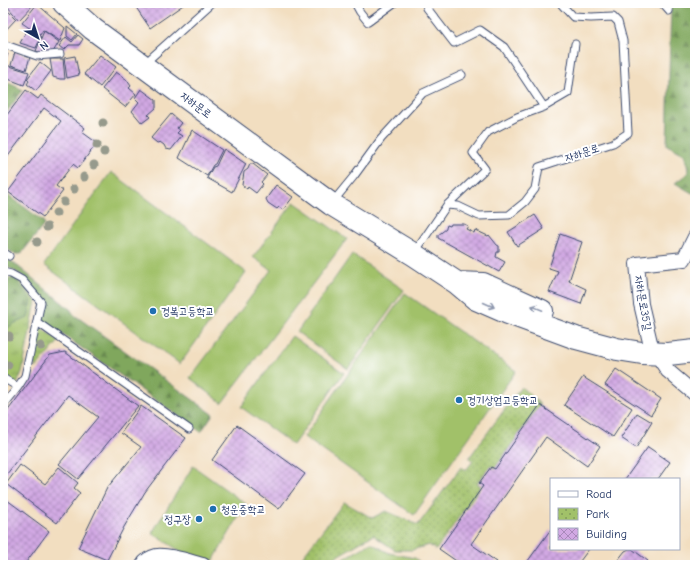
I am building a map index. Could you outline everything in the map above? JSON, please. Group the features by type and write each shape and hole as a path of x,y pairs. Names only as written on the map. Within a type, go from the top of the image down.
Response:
{"main road":[{"name":"자하문로","path":"64,3 93,29 331,204 413,254 457,283 476,298 508,313 576,338 617,349 642,353 653,347 695,342"},
{"name":"자하문로","path":"653,347 668,354 695,352"}],"street":[{"name":"자하문로35길","path":"653,347 641,304 637,264 684,259 695,237"},
{"path":"653,347 668,371 695,394"},
{"path":"143,565 144,562 155,556 166,556 203,565"}],"lane":[{"path":"142,65 212,3"},
{"path":"355,3 368,22 394,3"},
{"path":"426,3 427,8 454,43 480,30 504,47 544,107"},
{"name":"자하문로","path":"446,205 458,206 479,216 509,215 525,202 535,189 539,167 613,143 628,134 623,41 618,22 613,17 573,17 562,5 562,3"},
{"path":"662,3 669,12"},
{"path":"3,44 37,56 60,54"},
{"path":"413,254 446,205 485,169 473,153 488,132 517,117 544,107 568,93 575,44"},
{"path":"331,204 354,176 381,138 423,93 462,75"},
{"path":"3,272 11,274 22,280 41,302 25,376 3,406"},
{"path":"37,322 189,430"},
{"path":"3,378 18,387"}],"green space":[{"path":"671,3 695,3 695,192 692,193 675,183 688,173 684,154 667,145"},
{"path":"3,80 23,90 3,117"},
{"path":"111,172 246,272 180,364 44,265"},
{"path":"3,191 43,221 44,225 21,254 14,254 3,246"},
{"path":"294,202 347,239 222,403 190,378 271,270 253,257"},
{"path":"352,254 404,290 348,369 297,332"},
{"path":"3,257 14,263 71,310 73,314 213,414 201,432 42,320 45,303 24,277 3,264"},
{"path":"16,277 36,301 22,372 17,384 3,375 3,279"},
{"path":"15,279 32,301 28,318 13,324 3,332 3,282"},
{"path":"405,293 516,371 414,515 304,437"},
{"path":"40,327 59,341 36,368 33,360"},
{"path":"292,336 344,373 293,445 241,407"},
{"path":"521,387 540,405 495,468 491,465 477,483 481,486 436,550 429,545 412,550 395,550 373,535 322,565 296,565 344,502 372,518 386,511 418,525 461,467 466,470 473,461 469,458"},
{"name":"정구장","path":"193,466 246,504 213,561 183,553 152,533"},
{"path":"371,543 389,553 415,558 423,565 333,565"}],"building":[{"path":"10,3 35,3 19,20 7,6"},
{"path":"133,3 186,3 150,28"},
{"path":"37,4 65,28 60,41 43,30 40,35 22,23"},
{"path":"3,6 16,19 3,33"},
{"path":"67,26 77,34 72,40 67,36"},
{"path":"28,29 41,37 36,48 20,43"},
{"path":"44,31 59,42 53,52 42,53 36,51"},
{"path":"78,35 83,39 79,45 69,45 64,50 59,46 66,37 72,42"},
{"path":"3,52 8,54 3,65"},
{"path":"15,52 30,57 26,70 11,65"},
{"path":"100,55 116,67 100,87 84,74"},
{"path":"75,56 79,75 67,78 64,58"},
{"path":"50,59 63,59 65,79 53,77"},
{"path":"40,62 51,71 36,91 27,84 29,81 27,79"},
{"path":"6,65 29,72 24,85 3,77 3,72"},
{"path":"116,72 126,79 131,86 129,88 136,94 125,107 102,89"},
{"path":"141,89 156,100 156,108 148,115 150,117 142,123 132,111 139,102 135,98"},
{"path":"26,90 38,99 41,95 85,128 82,132 97,143 78,168 73,164 56,186 63,191 43,217 8,192 61,121 44,108 3,163 3,120"},
{"path":"171,114 181,123 177,128 180,130 177,133 182,136 171,150 166,149 160,142 157,143 151,138"},
{"path":"192,130 222,150 207,176 179,158"},
{"path":"224,149 246,164 232,192 207,178 213,167 216,166"},
{"path":"250,164 253,164 267,175 261,182 263,184 256,193 248,187 247,189 242,185 244,172 248,169"},
{"path":"276,185 293,197 283,210 279,207 277,209 268,203 266,199"},
{"path":"535,215 544,229 517,246 508,232"},
{"path":"451,224 464,224 468,226 466,229 474,233 475,230 488,236 489,235 499,246 499,252 497,252 496,257 505,262 499,272 438,238 438,235 446,229 447,225 450,226"},
{"path":"560,234 582,242 569,281 586,289 581,304 549,292 558,271 549,268"},
{"path":"65,352 138,406 78,479 59,464 98,417 68,395 3,479 3,417 50,355"},
{"path":"616,369 661,399 651,415 605,385"},
{"path":"583,377 632,408 613,437 564,405"},
{"path":"540,405 600,446 587,466 546,437 471,544 497,562 495,565 462,565 439,549 483,486 479,483 491,467 495,469"},
{"path":"141,406 186,438 145,492 124,527 107,560 78,548 107,488 141,447 121,433"},
{"path":"637,413 652,422 636,448 621,438"},
{"path":"237,425 305,474 279,509 212,460"},
{"path":"648,447 670,462 659,478 626,478"},
{"path":"20,465 45,484 59,467 78,483 74,488 80,493 57,523 6,484"},
{"path":"3,497 49,531 24,565 9,565 3,561"},
{"path":"550,530 550,550 588,550 577,565 525,565"},
{"path":"633,550 648,561 644,565 614,565 625,551"}],"place":[{"name":"경복고등학교","path":"153,311"},
{"name":"경기상업고등학교","path":"459,400"},
{"name":"청운중학교","path":"213,509"},
{"name":"정구장","path":"199,519"}]}
